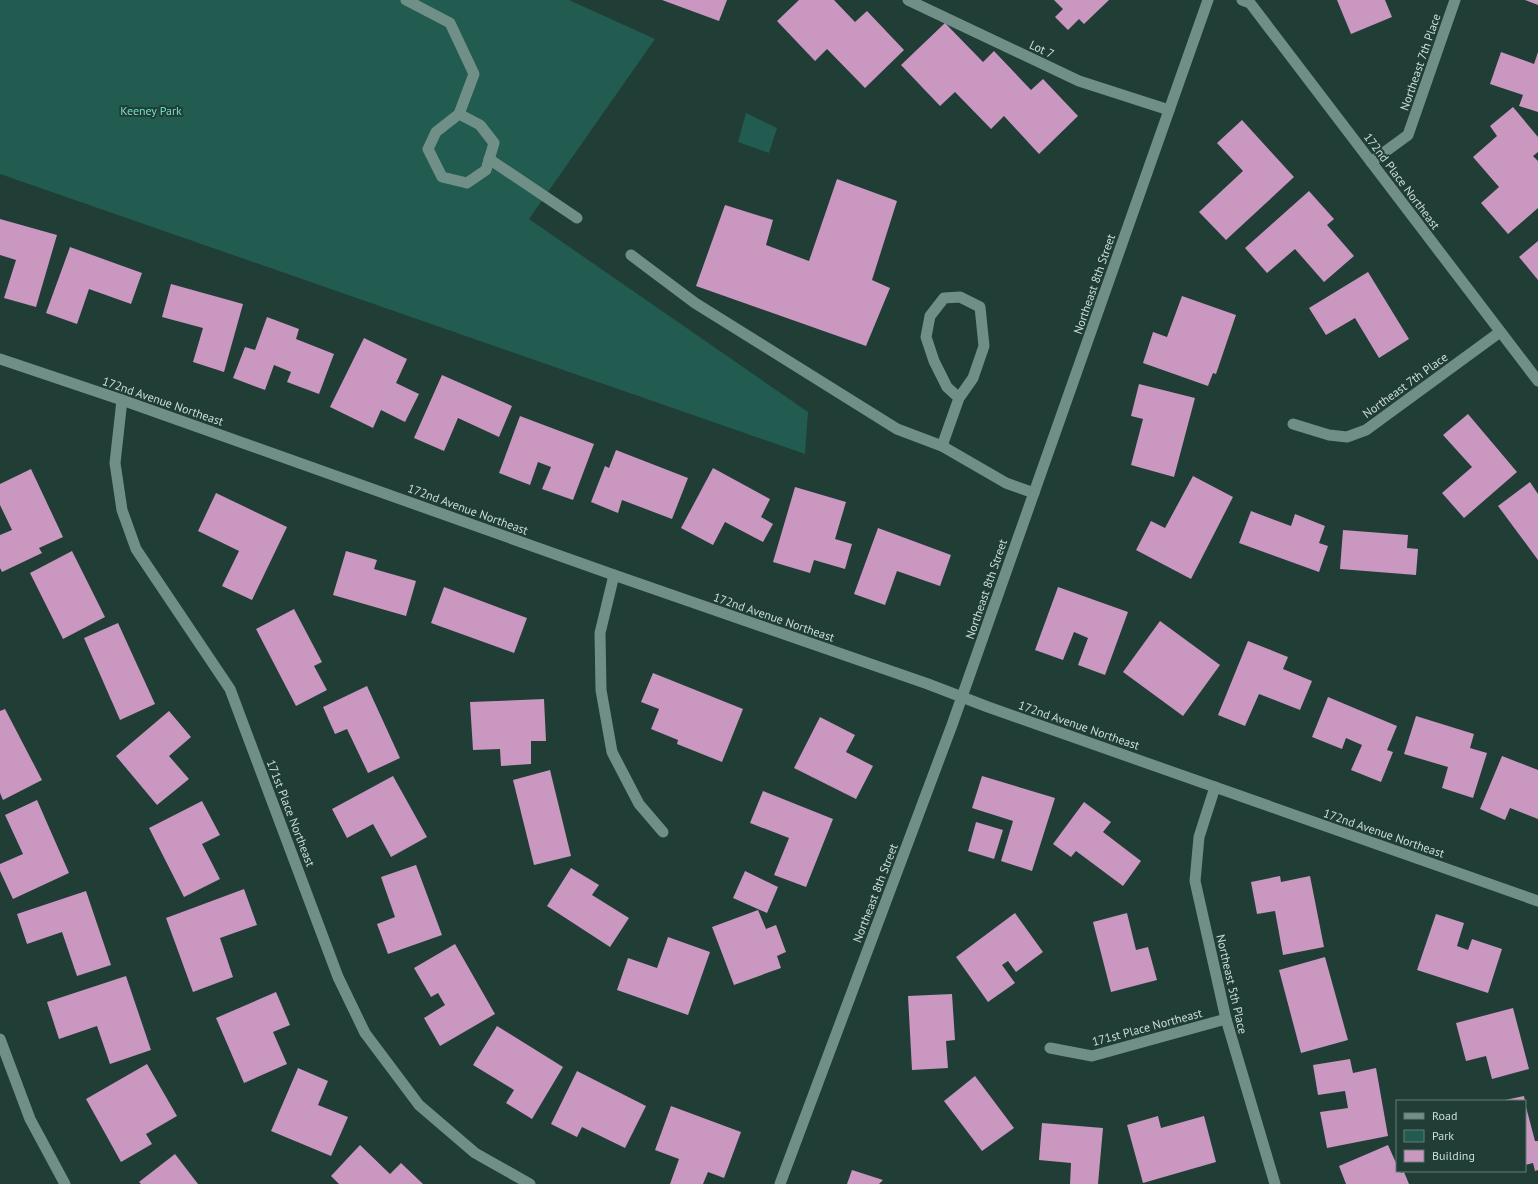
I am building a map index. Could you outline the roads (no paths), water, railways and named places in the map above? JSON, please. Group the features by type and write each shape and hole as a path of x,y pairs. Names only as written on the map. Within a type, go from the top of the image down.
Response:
{"street":[{"path":"406,0 450,23 474,74 459,114 436,132 428,149 442,177 467,183 486,170 494,143 480,124 459,114"},
{"name":"Lot 7","path":"908,0 1079,81 1169,110"},
{"name":"Northeast 8th Street","path":"780,1184 962,696 1208,0"},
{"name":"172nd Place Northeast","path":"1242,0 1250,3 1538,381"},
{"name":"Northeast 7th Place","path":"1371,162 1408,135 1455,0"},
{"path":"489,159 577,218"},
{"path":"631,255 695,303 897,429 942,446 1006,483 1034,493"},
{"path":"942,446 959,398 972,378 984,346 980,307 960,297 944,298 930,316 926,337 934,361 947,387 959,398"},
{"name":"Northeast 7th Place","path":"1293,424 1329,435 1348,437 1366,430 1500,332"},
{"name":"172nd Avenue Northeast","path":"0,359 122,400 614,575 962,696 1538,901"},
{"name":"171st Place Northeast","path":"122,400 115,463 122,510 136,550 230,689 338,977 365,1033 419,1105 475,1154 530,1184"},
{"path":"614,575 600,633 601,690 612,752 639,804 663,832"},
{"name":"Northeast 5th Place","path":"1215,787 1199,838 1195,881 1226,1019 1275,1184"},
{"name":"171st Place Northeast","path":"1050,1048 1092,1056 1226,1019"},
{"path":"0,1039 30,1119 65,1184"}],"park label":[{"name":"Keeney Park","path":"151,110"}]}
